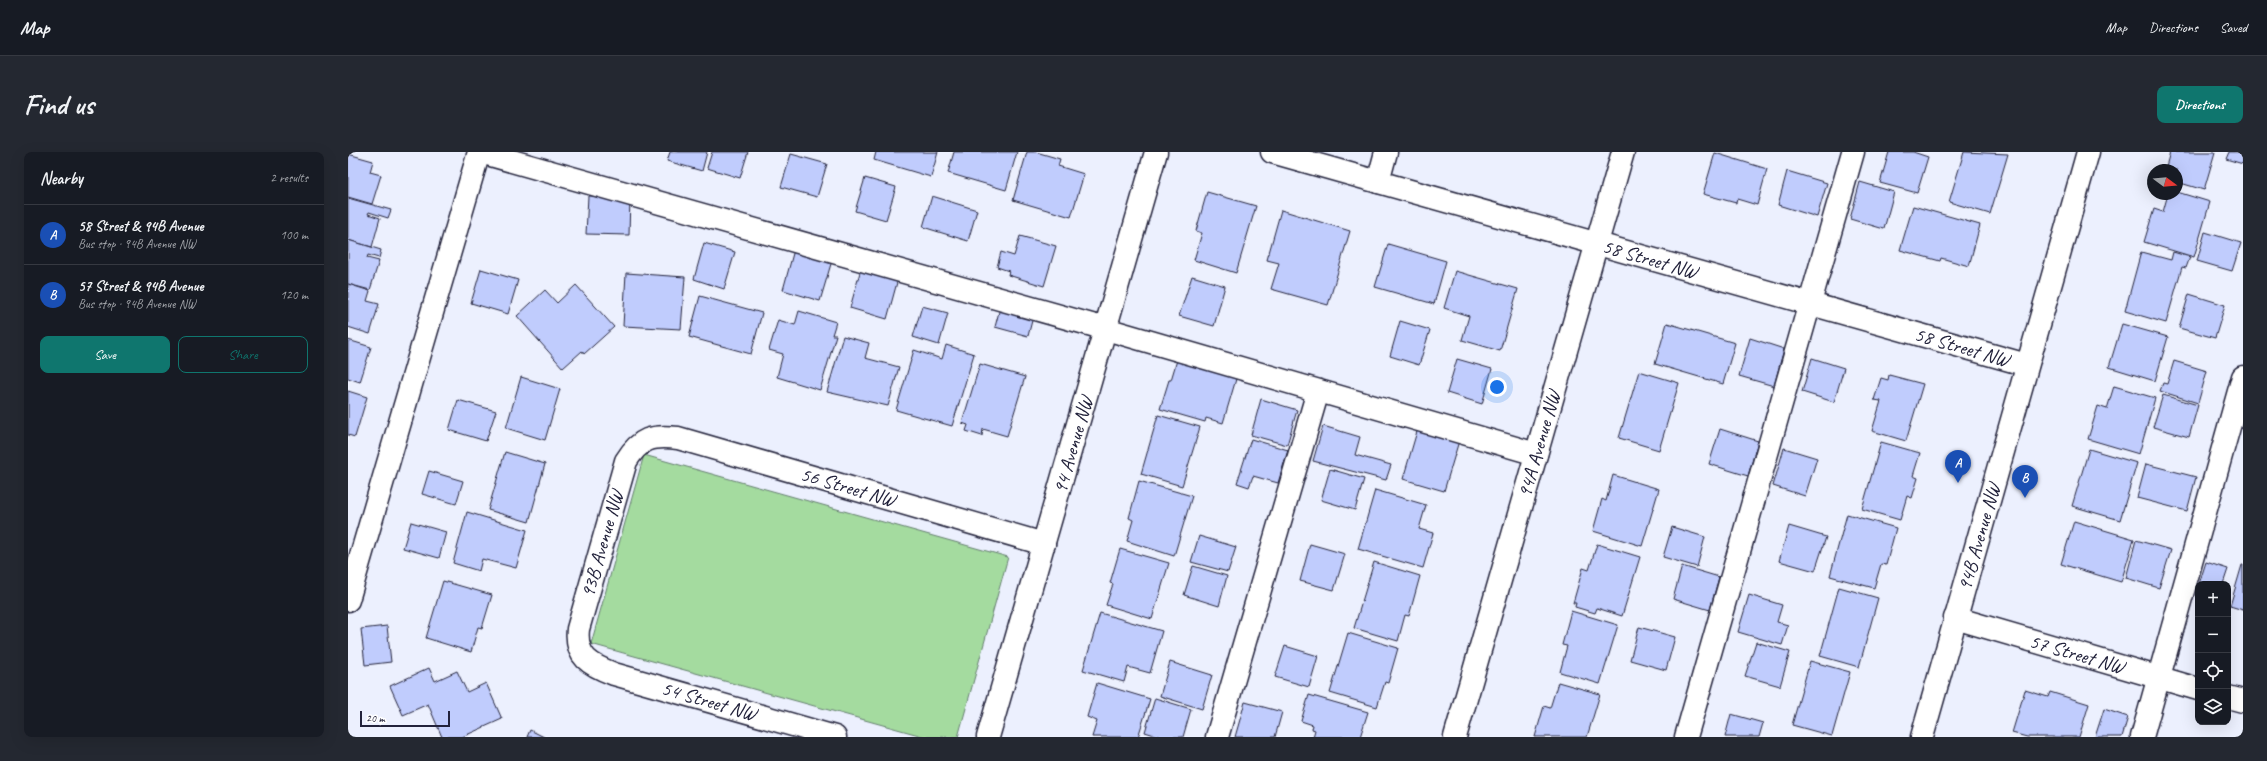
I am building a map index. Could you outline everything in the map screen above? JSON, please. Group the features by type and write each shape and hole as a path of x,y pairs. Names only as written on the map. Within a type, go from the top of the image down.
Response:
{"street":[{"path":"348,600 480,152 1106,329 1536,454"},
{"name":"94 Avenue NW","path":"988,737 1156,152"},
{"name":"58 Street NW","path":"1272,152 2027,365"},
{"path":"1378,182 1386,152"},
{"name":"94A Avenue NW","path":"1455,737 1623,152"},
{"path":"1686,737 1852,152"},
{"name":"94B Avenue NW","path":"1922,737 2088,152"},
{"path":"2142,737 2243,377"},
{"path":"1217,737 1318,391"},
{"name":"56 Street NW","path":"650,437 678,438 1044,544"},
{"name":"93B Avenue NW","path":"585,658 579,651 578,629 626,461 631,452 650,437"},
{"name":"57 Street NW","path":"1955,618 2195,687"},
{"name":"54 Street NW","path":"585,658 603,670 614,674 835,737"},
{"path":"2231,698 2243,701"}],"green space":[{"path":"644,455 1008,557 958,737 926,737 591,644"}],"building":[{"path":"670,152 707,152 702,171 667,161"},
{"path":"712,152 748,152 740,178 707,168"},
{"path":"876,152 938,152 931,177 874,160"},
{"path":"954,152 1017,152 1006,190 948,173"},
{"path":"1027,152 1036,152 1060,159 1058,166 1084,174 1071,217 1013,200"},
{"path":"1889,152 1913,152 1928,157 1917,193 1880,183"},
{"path":"1964,152 2008,154 1990,214 1949,202"},
{"path":"2170,152 2215,152 2204,190 2183,184 2183,164 2167,164"},
{"path":"2229,152 2243,152 2243,164 2226,159"},
{"path":"1715,153 1767,169 1757,205 1737,199 1736,203 1703,194"},
{"path":"348,154 373,161 370,172 381,175 372,204 348,197"},
{"path":"791,154 827,164 817,197 781,187"},
{"path":"1787,171 1827,183 1817,217 1778,205"},
{"path":"865,178 896,187 886,220 855,211"},
{"path":"1860,182 1894,192 1884,229 1850,219"},
{"path":"1207,192 1256,206 1236,273 1194,260 1202,233 1196,231"},
{"path":"2183,194 2210,202 2194,257 2144,242 2154,209 2163,212 2166,200 2183,200"},
{"path":"588,196 630,197 629,235 586,234"},
{"path":"932,196 977,210 968,241 923,227"},
{"path":"348,198 391,210 388,218 369,212 368,214 380,218 372,247 348,240"},
{"path":"1913,206 1980,225 1969,266 1941,258 1940,261 1900,250"},
{"path":"1281,210 1350,231 1328,305 1271,289 1279,263 1267,260"},
{"path":"2205,232 2241,243 2232,271 2197,261"},
{"path":"1020,236 1056,246 1044,286 1008,275 1009,271 997,267 1001,252 1014,256"},
{"path":"348,240 381,250 379,258 368,255 367,258 379,261 370,290 348,284"},
{"path":"704,243 735,252 724,289 694,279"},
{"path":"1388,244 1446,261 1434,304 1375,287"},
{"path":"795,246 833,257 820,301 783,290"},
{"path":"2141,252 2171,260 2173,252 2190,257 2186,268 2182,267 2166,323 2125,311"},
{"path":"862,265 899,275 887,319 850,308"},
{"path":"481,269 518,280 508,314 471,303"},
{"path":"1455,271 1518,289 1500,351 1462,340 1469,316 1444,308"},
{"path":"626,273 685,277 681,329 623,326"},
{"path":"1192,276 1225,286 1214,326 1179,316"},
{"path":"348,284 370,291 367,301 379,304 370,334 348,327"},
{"path":"576,285 614,327 584,354 582,351 563,368 517,316 545,290 557,303"},
{"path":"2189,294 2225,305 2215,338 2179,328"},
{"path":"700,296 762,313 751,354 689,337"},
{"path":"1001,304 1034,313 1028,336 995,327"},
{"path":"922,306 948,313 939,345 913,337"},
{"path":"799,311 836,322 832,335 836,335 820,390 777,377 783,354 769,350 778,320 795,325"},
{"path":"1400,321 1430,330 1419,365 1390,356"},
{"path":"1667,323 1735,343 1723,384 1655,364"},
{"path":"2122,324 2168,337 2155,381 2109,367"},
{"path":"843,336 869,343 865,358 899,367 888,406 827,392"},
{"path":"1750,338 1784,349 1774,386 1739,376"},
{"path":"348,340 371,347 360,382 348,378"},
{"path":"946,345 974,354 952,426 896,410 914,350 942,359"},
{"path":"1180,350 1239,369 1223,423 1206,418 1205,422 1160,409"},
{"path":"1812,358 1844,368 1834,402 1802,392"},
{"path":"1457,359 1492,369 1482,404 1447,393"},
{"path":"2174,361 2207,371 2198,403 2160,391 2163,383 2167,384"},
{"path":"980,364 1025,377 1007,436 983,429 982,436 966,431 968,425 962,423"},
{"path":"1639,371 1679,383 1659,450 1619,438"},
{"path":"1889,375 1923,384 1906,441 1872,431 1881,401 1874,400 1881,378 1888,380"},
{"path":"521,377 560,389 545,440 506,428"},
{"path":"2114,386 2155,398 2139,454 2088,439 2098,406 2107,409"},
{"path":"348,391 367,397 355,437 348,435"},
{"path":"2163,395 2198,405 2189,437 2153,427"},
{"path":"1261,399 1297,410 1287,445 1251,435"},
{"path":"458,400 496,411 486,441 449,430"},
{"path":"1158,415 1200,427 1182,486 1141,474"},
{"path":"1420,421 1461,434 1444,491 1403,479"},
{"path":"1323,426 1360,437 1355,455 1391,465 1386,480 1313,461"},
{"path":"1720,429 1758,441 1748,476 1709,464"},
{"path":"1251,439 1288,450 1278,483 1253,476 1249,487 1237,483"},
{"path":"1881,442 1920,453 1913,476 1918,478 1912,498 1907,496 1900,520 1862,509"},
{"path":"1784,448 1817,458 1805,496 1773,486"},
{"path":"2089,449 2137,463 2120,520 2072,506"},
{"path":"505,452 545,464 529,522 488,510"},
{"path":"2146,464 2196,477 2187,511 2137,498"},
{"path":"1330,469 1364,479 1355,510 1321,500"},
{"path":"429,471 463,481 456,504 422,494"},
{"path":"1613,475 1659,489 1642,546 1593,531 1602,499 1606,501"},
{"path":"1139,481 1192,496 1174,556 1127,541 1133,520 1129,518"},
{"path":"1375,490 1426,505 1419,529 1433,533 1423,568 1358,549"},
{"path":"467,512 527,530 516,568 482,559 479,571 453,563"},
{"path":"1847,514 1896,528 1886,565 1881,564 1874,588 1830,576"},
{"path":"2074,521 2134,539 2121,582 2061,564"},
{"path":"411,522 446,532 439,558 403,548"},
{"path":"1789,526 1826,537 1815,571 1779,561"},
{"path":"1672,527 1705,537 1697,567 1663,557"},
{"path":"1199,536 1236,547 1228,572 1191,562"},
{"path":"2136,540 2171,550 2159,588 2126,578"},
{"path":"1310,544 1345,554 1334,590 1300,581"},
{"path":"1597,544 1640,557 1622,616 1597,608 1595,613 1575,607 1576,603 1573,603 1583,568 1589,570"},
{"path":"1120,549 1169,563 1152,619 1106,605 1113,584 1110,583"},
{"path":"1374,562 1420,576 1409,616 1405,615 1398,641 1354,628"},
{"path":"2206,562 2228,569 2224,581 2200,581"},
{"path":"2243,565 2243,610 2231,606"},
{"path":"1193,566 1227,576 1219,606 1184,595"},
{"path":"1682,566 1719,577 1710,610 1673,599"},
{"path":"443,581 492,595 482,628 478,627 471,652 426,638"},
{"path":"1839,587 1878,598 1859,667 1820,656"},
{"path":"1749,595 1782,605 1777,622 1788,625 1782,645 1738,632"},
{"path":"1571,611 1618,625 1600,684 1560,672 1567,646 1562,645"},
{"path":"1100,613 1162,631 1150,673 1128,667 1124,682 1083,670"},
{"path":"387,626 391,662 365,665 361,629"},
{"path":"1639,627 1675,637 1666,670 1630,660"},
{"path":"1348,633 1398,648 1388,683 1385,682 1377,707 1330,693"},
{"path":"1756,642 1790,652 1780,686 1745,676"},
{"path":"1285,646 1318,656 1309,687 1275,677"},
{"path":"1810,661 1850,672 1832,736 1792,725"},
{"path":"1170,662 1212,675 1202,709 1160,696"},
{"path":"429,668 435,681 457,671 467,692 486,683 502,719 462,737 442,737 428,704 403,715 390,686"},
{"path":"1558,682 1600,694 1587,737 1535,737 1544,706 1550,708"},
{"path":"1097,683 1150,699 1138,737 1092,737 1097,721 1087,717"},
{"path":"2025,690 2048,697 2050,692 2089,704 2079,737 2027,737 2012,733"},
{"path":"1309,695 1368,712 1360,737 1313,737 1315,730 1312,729 1313,725 1301,721"},
{"path":"1155,698 1191,709 1183,737 1161,737 1145,732"},
{"path":"1245,702 1282,712 1275,737 1235,737"},
{"path":"2104,709 2128,717 2122,737 2095,737"},
{"path":"1731,714 1763,723 1759,737 1725,737"},
{"path":"530,730 544,737 527,737"}],"place":[{"name":"58 Street & 94B Avenue","path":"1958,483"},
{"name":"57 Street & 94B Avenue","path":"2025,498"}]}
